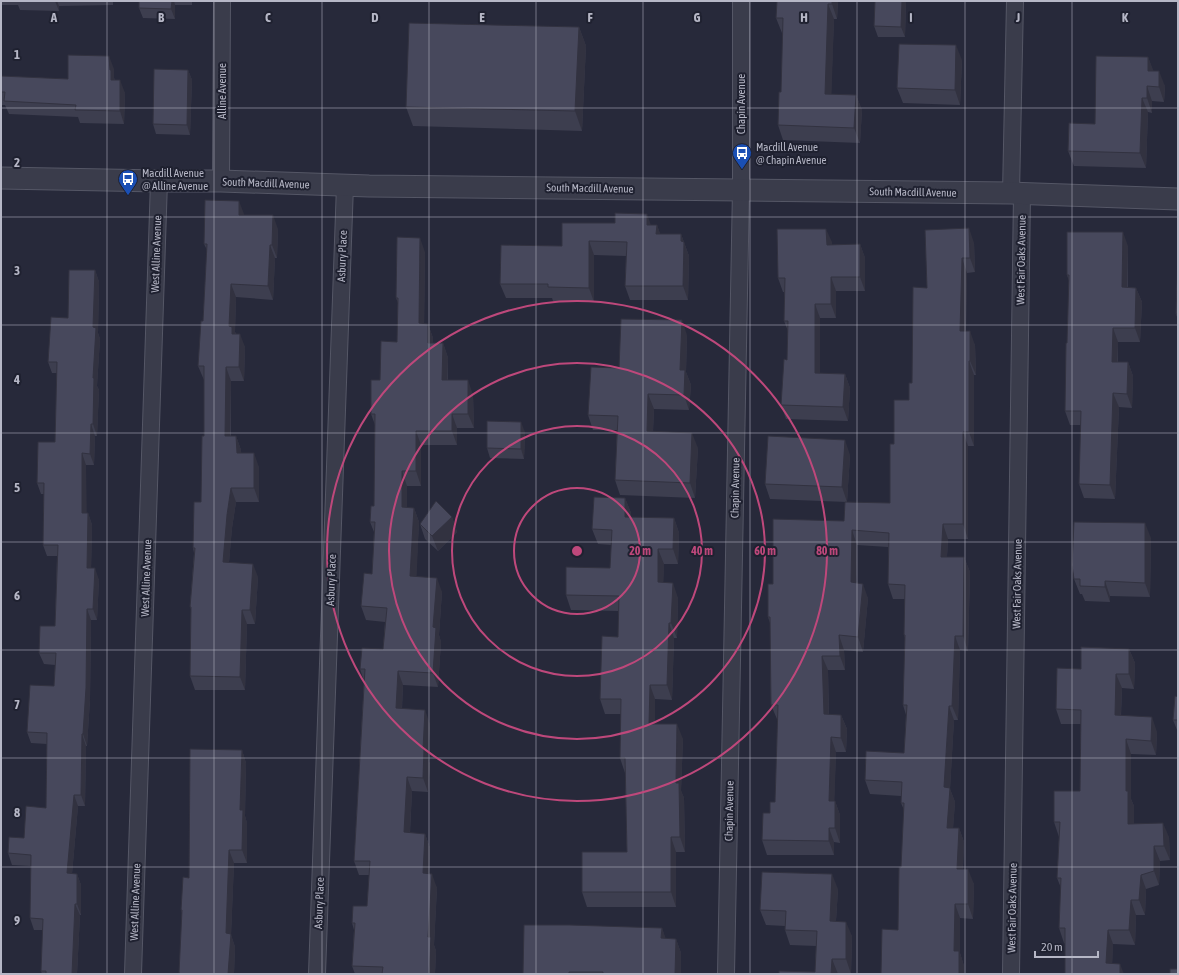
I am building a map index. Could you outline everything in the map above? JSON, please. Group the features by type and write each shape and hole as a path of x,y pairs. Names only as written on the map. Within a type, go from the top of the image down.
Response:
{"street":[{"name":"Alline Avenue","path":"221,181 222,1"},
{"name":"Chapin Avenue","path":"726,974 741,189 742,1"},
{"name":"West Fair Oaks Avenue","path":"1011,974 1017,193 1015,1"},
{"name":"South Macdill Avenue","path":"1,178 159,182 221,181 345,185 1017,193 1178,199"},
{"name":"West Alline Avenue","path":"133,974 159,182"},
{"name":"Asbury Place","path":"317,974 345,185"}],"building":[{"path":"139,1 172,1 171,9 139,8"},
{"path":"777,1 832,1 832,4 828,4 825,94 856,95 854,128 778,125 779,92 781,92 783,18 776,18"},
{"path":"875,1 902,1 901,27 874,26"},
{"path":"409,23 579,27 575,111 406,107"},
{"path":"899,44 956,45 955,90 897,88"},
{"path":"68,55 109,56 111,80 120,80 120,111 75,110 76,105 4,101 5,92 1,92 1,76 68,79"},
{"path":"1096,56 1148,57 1148,71 1159,71 1159,87 1147,86 1147,98 1142,98 1140,153 1068,151 1069,123 1095,124"},
{"path":"154,69 188,70 187,125 153,124"},
{"path":"205,200 239,201 239,215 273,215 268,286 231,284 229,326 232,327 232,334 240,334 239,367 226,367 225,436 236,436 237,453 254,453 254,488 231,488 223,562 253,564 250,610 242,610 240,677 190,676 190,607 195,548 193,548 194,502 201,502 202,436 204,436 204,366 198,366 201,321 203,321 207,244 204,244"},
{"path":"615,213 647,214 647,225 657,225 656,234 681,234 681,241 684,242 683,286 625,286 627,242 589,241 589,288 548,287 548,284 500,284 501,245 562,246 562,223 615,223"},
{"path":"969,228 970,258 962,258 960,331 970,331 969,432 963,432 963,524 943,524 941,557 964,557 963,636 955,636 952,706 949,706 944,787 950,788 947,828 959,828 957,869 968,869 968,904 955,904 954,951 959,951 959,974 881,974 882,929 898,930 899,867 901,867 904,803 901,803 902,782 865,780 866,751 904,753 907,705 903,705 905,585 888,584 889,533 852,530 851,582 863,584 858,637 839,635 840,656 822,656 824,714 841,715 841,738 831,737 829,801 835,801 835,828 829,828 829,841 762,840 763,813 770,813 770,802 775,802 778,705 771,705 770,617 768,617 768,584 773,584 773,519 844,521 845,502 890,503 890,444 894,444 894,400 909,400 909,383 912,383 913,287 927,288 925,230"},
{"path":"777,229 826,229 827,245 860,244 860,277 831,277 831,304 815,304 815,373 845,374 843,407 781,405 784,359 787,360 788,321 784,321 785,278 778,278"},
{"path":"1067,232 1123,232 1122,287 1136,288 1135,328 1113,328 1112,362 1128,362 1127,394 1113,393 1110,485 1079,484 1081,411 1065,411 1069,275 1067,275"},
{"path":"397,237 420,238 419,323 428,324 428,343 443,343 442,380 468,380 468,414 452,414 452,431 416,431 416,471 402,471 402,507 414,508 410,576 437,578 433,627 436,628 433,673 398,671 396,708 425,710 423,778 407,777 404,832 425,834 423,873 432,874 428,937 431,937 429,974 382,974 383,967 352,966 355,923 352,923 353,906 367,906 370,861 354,861 365,669 360,669 362,648 383,649 387,608 361,606 364,573 372,574 375,522 370,522 371,506 374,506 375,414 371,414 371,380 380,380 381,341 397,342"},
{"path":"1178,250 1178,314 1176,314"},
{"path":"69,270 95,270 93,327 96,328 93,378 93,424 91,424 90,454 82,453 82,513 88,513 87,568 95,568 93,609 87,609 86,688 82,734 81,795 74,795 67,873 77,874 77,904 75,904 72,974 46,974 46,971 41,971 43,919 30,918 31,855 8,853 9,837 24,838 26,806 46,808 47,733 27,732 30,685 54,686 56,653 39,653 40,626 55,626 58,545 43,545 44,483 37,483 38,442 55,442 57,362 48,362 51,317 68,318"},
{"path":"621,319 682,320 680,370 685,370 684,395 648,394 647,431 692,433 690,483 615,480 618,416 588,415 591,367 619,368"},
{"path":"487,421 521,422 521,449 487,448"},
{"path":"768,436 845,440 842,487 765,484"},
{"path":"594,497 625,498 625,517 674,518 673,549 658,549 658,582 673,583 671,623 669,623 667,685 650,685 649,724 677,724 676,783 679,783 680,837 671,837 671,892 582,892 582,852 627,852 625,758 620,758 621,699 600,699 602,636 618,637 619,596 566,595 566,567 610,568 612,530 592,529"},
{"path":"436,501 452,517 432,536 420,524"},
{"path":"1074,522 1145,523 1145,583 1105,581 1105,587 1080,586 1080,579 1074,579 1072,565"},
{"path":"1081,647 1129,649 1129,674 1116,674 1115,715 1152,717 1151,741 1126,739 1126,791 1128,791 1128,824 1163,823 1164,846 1154,846 1154,871 1141,875 1139,900 1131,900 1129,930 1108,930 1106,963 1120,964 1120,974 1065,974 1065,928 1059,928 1061,878 1057,878 1060,822 1054,822 1054,791 1080,791 1081,710 1056,709 1057,668 1081,669"},
{"path":"1175,696 1178,697 1178,720 1173,720"},
{"path":"190,749 242,750 240,810 243,810 242,850 229,850 226,933 231,934 228,974 179,973 183,877 189,878"},
{"path":"762,872 832,874 830,921 846,922 846,959 832,959 831,974 779,974 779,971 815,972 817,931 785,930 786,911 760,910"},
{"path":"524,925 662,928 661,938 676,939 675,974 603,974 603,972 569,972 569,974 523,974"},
{"path":"1170,969 1178,969 1178,974 1170,974"}],"place":[{"name":"Macdill Avenue @ Chapin Avenue","path":"742,170"},
{"name":"Macdill Avenue @ Alline Avenue","path":"128,196"}]}
